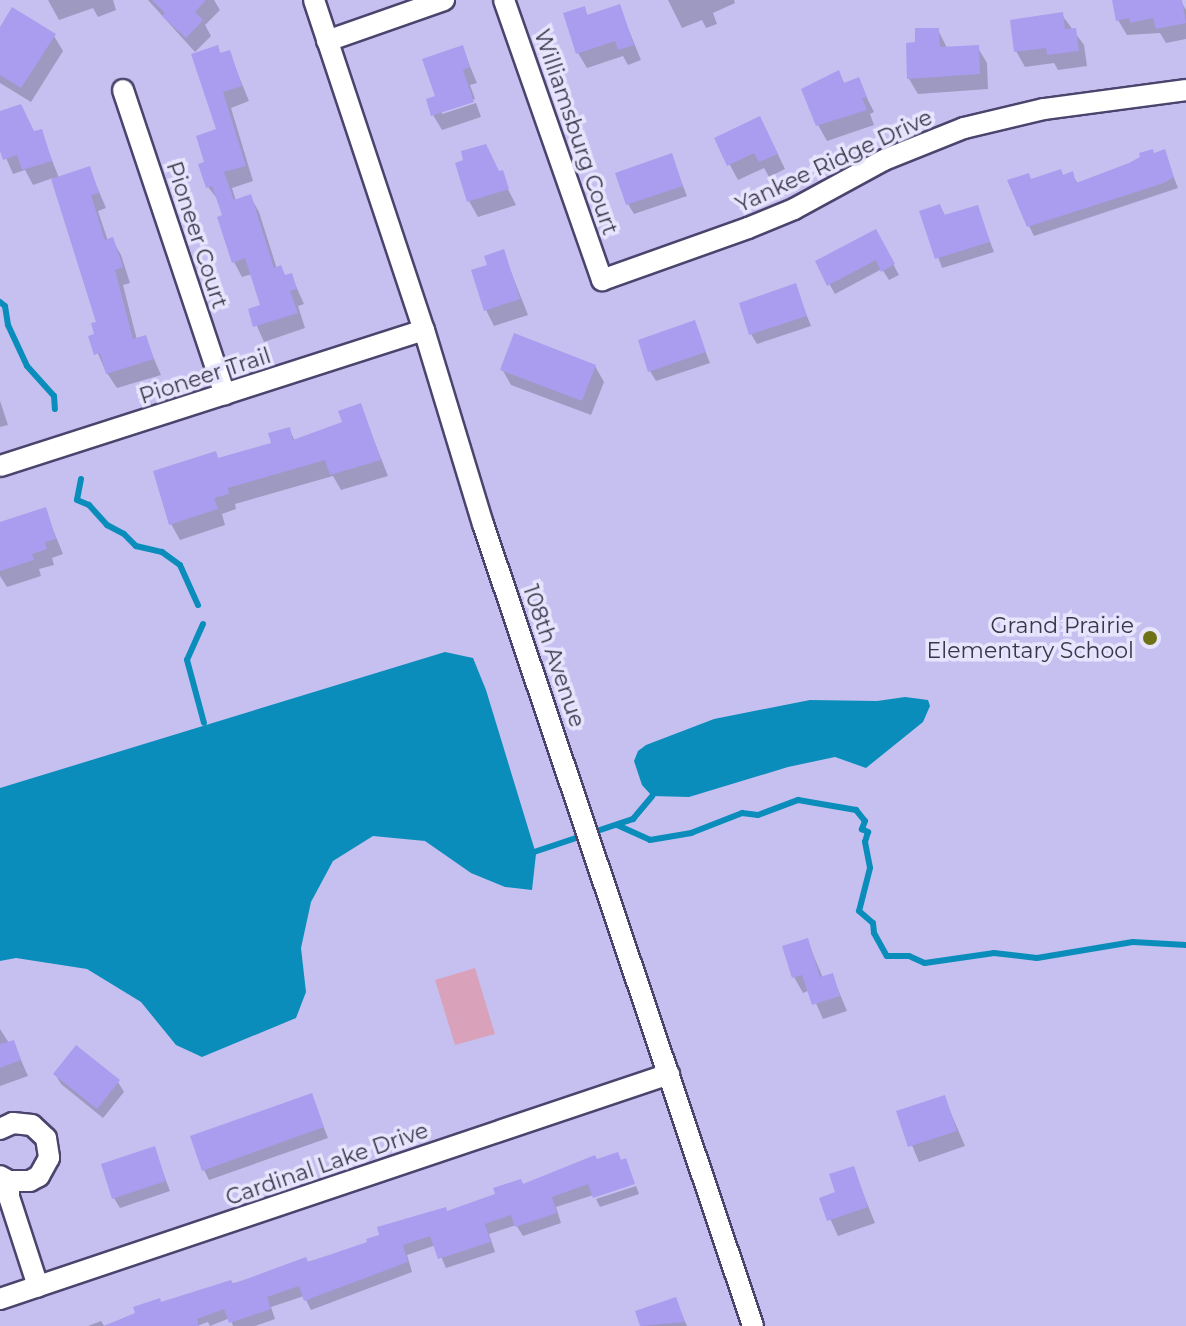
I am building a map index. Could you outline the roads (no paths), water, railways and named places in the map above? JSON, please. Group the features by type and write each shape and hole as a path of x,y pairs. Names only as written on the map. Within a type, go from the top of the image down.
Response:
{"street":[{"name":"108th Avenue","path":"314,0 424,330 483,524 753,1326"},
{"path":"327,41 444,0"},
{"name":"Williamsburg Court","path":"504,0 602,280"},
{"name":"Pioneer Court","path":"123,90 225,394"},
{"name":"Yankee Ridge Drive","path":"602,280 794,209 884,160 964,128 1044,109 1186,90"},
{"name":"Pioneer Trail","path":"0,466 424,330"},
{"name":"Cardinal Lake Drive","path":"0,1299 669,1074"},
{"path":"0,1129 13,1123 32,1125 46,1138 49,1147 49,1158 39,1176 30,1181 4,1179 38,1286"}],"water":[{"path":"445,652 473,658 486,690 536,854 532,890 505,887 471,873 425,841 373,836 333,861 311,902 301,948 306,992 296,1018 202,1057 176,1045 141,1002 87,969 16,958 0,961 0,788"},
{"path":"905,697 928,700 930,706 923,722 866,768 835,757 788,767 689,797 652,796 642,785 634,761 638,751 646,745 714,719 810,700 877,701"}],"waterway":[{"path":"0,302 5,306 8,325 27,366 54,396 55,409"},
{"path":"81,479 77,500 89,505 107,525 124,534 136,546 162,552 180,565 198,605"},
{"path":"203,624 187,660 204,723"},
{"path":"528,854 633,819 652,796"},
{"path":"617,825 650,840 691,833 742,813 758,815 798,800 856,810 865,821 862,829 868,832 865,842 870,868 859,911 873,923 874,933 887,956 909,956 925,963 994,953 1037,958 1133,942 1186,945"}],"place":[{"name":"Grand Prairie Elementary School","path":"1150,638"}]}
